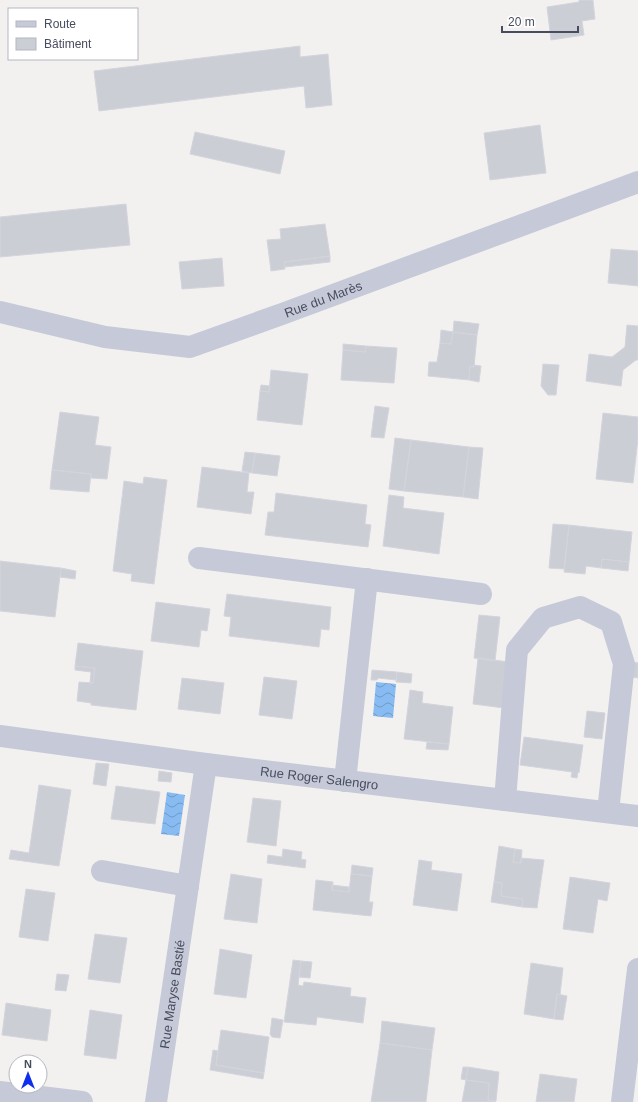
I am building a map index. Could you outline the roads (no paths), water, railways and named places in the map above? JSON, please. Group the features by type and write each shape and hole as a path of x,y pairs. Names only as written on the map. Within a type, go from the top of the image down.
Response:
{"street":[{"name":"Rue du Marès","path":"0,312 105,337 190,347 638,182"},
{"path":"199,558 481,594"},
{"path":"345,781 367,580"},
{"path":"505,800 517,650 542,618 580,607 611,622 624,664 608,812"},
{"name":"Rue Roger Salengro","path":"0,736 206,764 638,816"},
{"name":"Rue Maryse Bastié","path":"156,1102 206,764"},
{"path":"102,871 188,886"},
{"path":"622,1102 638,969"},
{"path":"0,1092 82,1102"}],"water":[{"path":"376,682 396,684 393,718 373,716"},
{"path":"167,792 185,795 179,836 161,834"}]}
